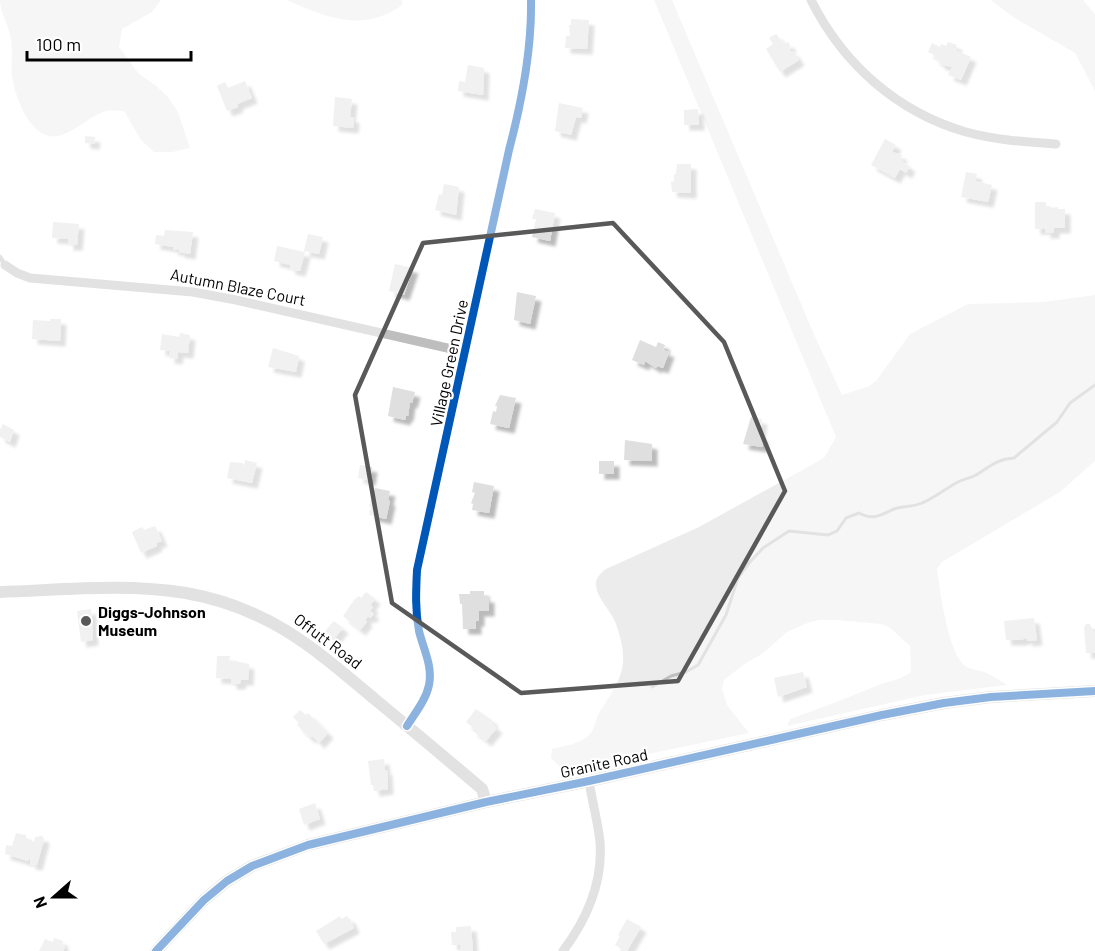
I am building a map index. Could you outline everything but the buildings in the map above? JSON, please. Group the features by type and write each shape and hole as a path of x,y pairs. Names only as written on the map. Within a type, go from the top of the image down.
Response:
{"street":[{"name":"Village Green Drive","path":"407,726 423,701 429,684 429,664 416,611 417,570 520,108 528,59 531,0"},
{"path":"811,0 832,37 848,58 884,90 913,110 968,133 1017,141 1056,144"},
{"name":"Autumn Blaze Court","path":"3,261 17,273 30,278 193,292 465,352"},
{"name":"Offutt Road","path":"0,592 107,588 151,589 189,594 229,604 268,620 296,635 407,726 482,789 486,802"},
{"name":"Granite Road","path":"156,951 204,900 227,881 252,866 308,844 486,802 882,715 990,697 1095,691"},
{"path":"563,951 586,915 598,879 600,841 589,781"}],"highlighted area":[{"path":"613,223 724,342 785,491 678,681 521,693 392,603 355,395 423,243"}],"shaded area":[{"path":"0,0 161,0 152,12 122,29 119,47 139,74 168,97 178,112 190,148 172,152 154,152 141,140 124,111 100,113 62,135 51,136 34,127 21,107 14,85 11,39"},
{"path":"287,0 402,0 402,5 388,14 373,19 345,20 316,12"},
{"path":"654,0 672,0 842,395 869,386 876,381 910,334 968,304 1043,302 1095,295 1095,461 1060,492 942,562 937,569 949,635 959,659 965,666 987,673 1007,685 925,695 787,726 790,719 899,679 911,672 910,646 889,627 881,624 820,620 787,632 762,654 724,680 722,688 727,705 749,733 563,770 551,758 552,749 567,746 590,734 599,713 618,681 623,662 623,651 614,619 596,588 596,581 600,575 606,569 699,527 824,458 836,437"},
{"path":"991,0 1083,0 1095,14 1095,91 1075,53 1013,17"}],"waterway":[{"path":"652,687 698,665 726,615 738,578 763,548 789,531 828,535 837,531 846,518 859,513 869,517 877,516 894,509 927,501 993,464 1014,458 1057,422 1070,403 1095,385"}],"cycle path":[{"path":"407,726 425,696 430,678 429,664 418,623 417,570 522,94 530,38 531,0"},
{"path":"156,951 204,900 227,881 252,866 308,845 486,802 882,715 991,697 1095,691"}],"place":[{"name":"Diggs-Johnson Museum","path":"86,621"}]}
